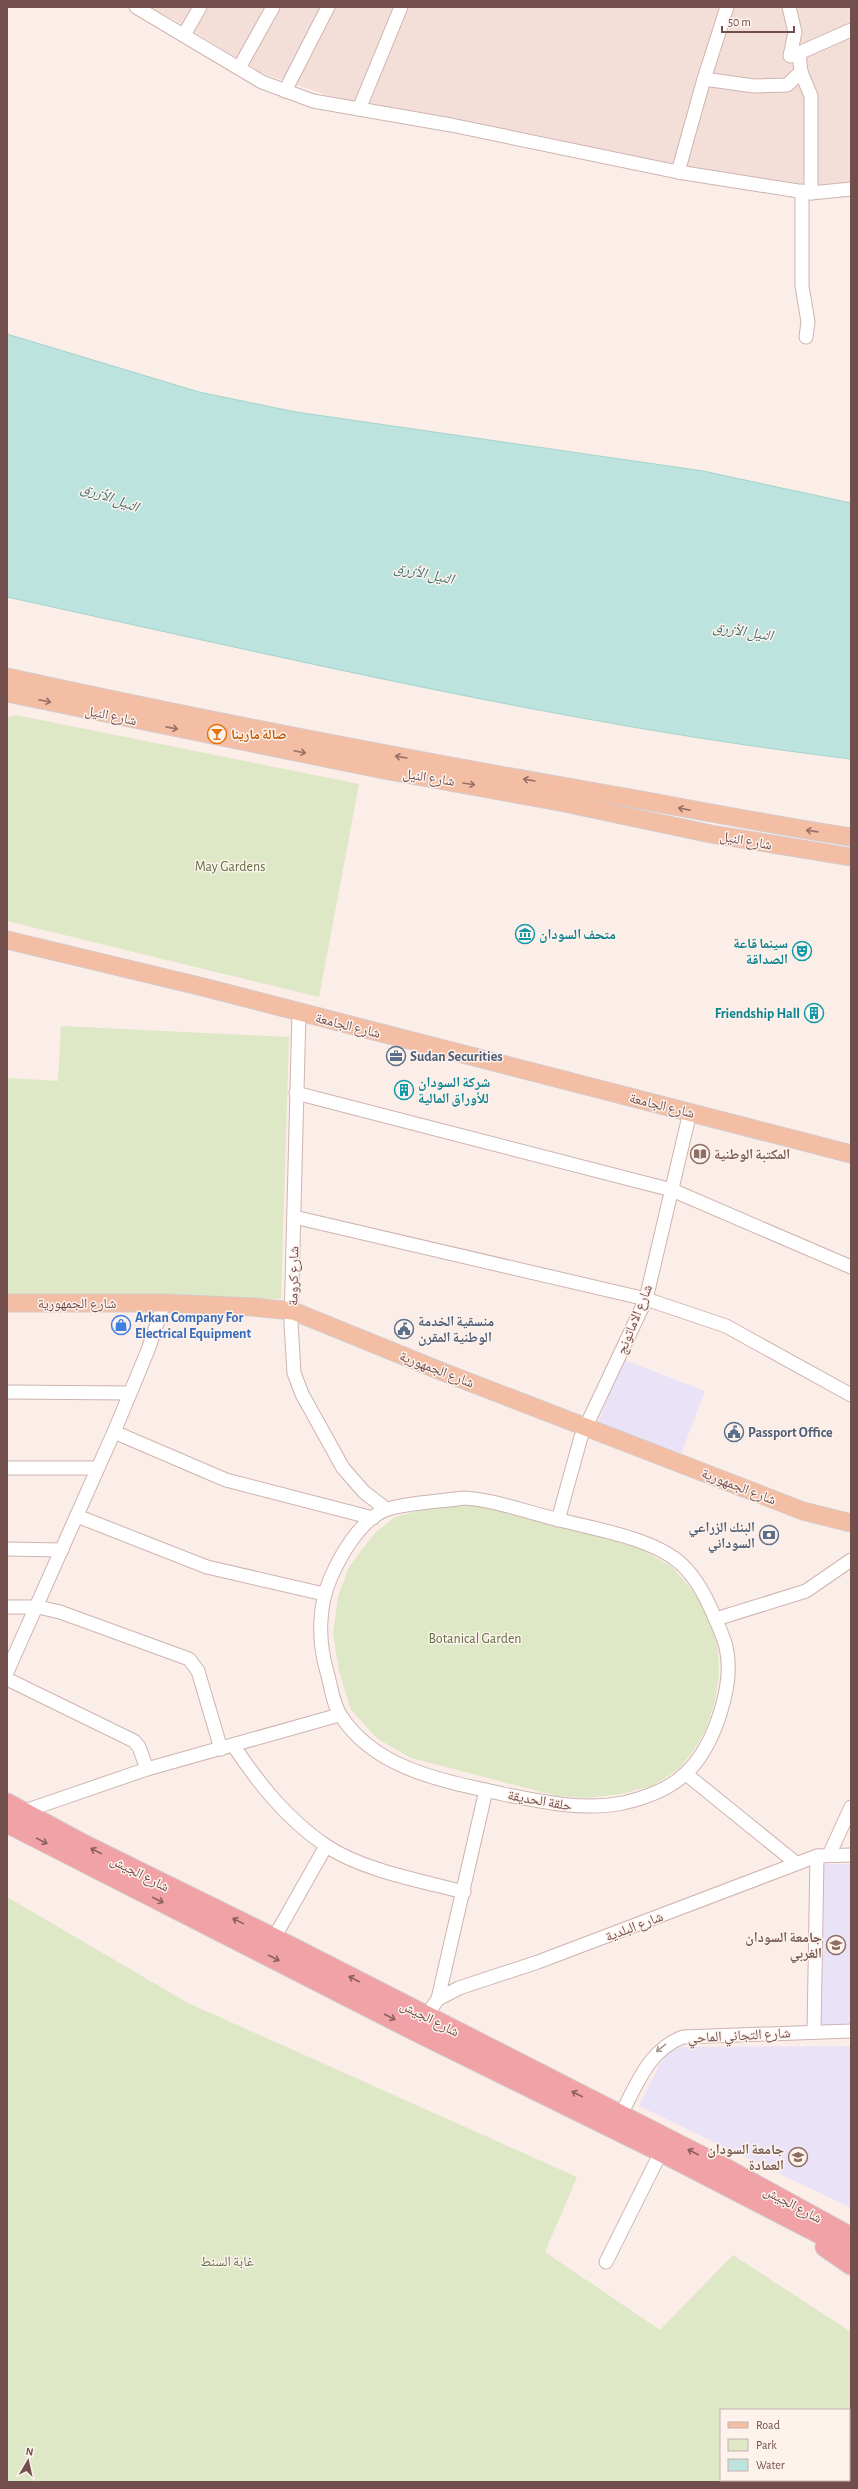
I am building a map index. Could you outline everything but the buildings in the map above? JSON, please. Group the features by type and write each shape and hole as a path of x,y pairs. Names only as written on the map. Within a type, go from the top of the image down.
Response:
{"highway":[{"name":"شارع الجيش","path":"14,1807 274,1938 829,2223 851,2237"},
{"name":"شارع الجيش","path":"7,1823 417,2032 661,2152 851,2250"},
{"path":"829,2223 851,2231"},
{"path":"805,2225 822,2244 851,2265"}],"main road":[{"name":"شارع النيل","path":"7,677 86,702 384,770 714,814 851,837"},
{"name":"شارع النيل","path":"9,695 86,702"},
{"name":"شارع النيل","path":"560,794 711,834 851,857"},
{"path":"711,834 714,814"},
{"name":"شارع الجامعة","path":"7,940 299,1012 851,1154"},
{"name":"شارع الجمهورية","path":"7,1303 164,1303 254,1307 292,1311 438,1370 828,1519 851,1523"},
{"path":"828,1519 851,1511"}],"street":[{"path":"136,7 262,82 313,101 451,125 678,172 806,192 851,189"},
{"path":"184,35 200,7"},
{"path":"239,68 272,7"},
{"path":"286,91 328,7"},
{"path":"359,109 402,7"},
{"path":"678,172 704,79 727,7"},
{"path":"789,7 795,32 790,56 851,30"},
{"path":"799,53 801,72 811,96 802,286 808,322 806,337"},
{"path":"704,79 754,86 787,85 801,72"},
{"name":"شارع كرومة","path":"299,1012 292,1311 292,1351 294,1374 302,1394 343,1468 364,1492 386,1509"},
{"path":"296,1094 672,1190 851,1268"},
{"name":"شارع الاماتونج","path":"558,1520 577,1449 646,1298 690,1112"},
{"path":"294,1217 646,1298 726,1326 851,1395"},
{"path":"7,1672 38,1607 97,1468 114,1432 164,1303"},
{"path":"7,1392 130,1393"},
{"path":"114,1432 226,1480 373,1518"},
{"path":"7,1468 97,1468"},
{"name":"حلقة الحديقة","path":"464,1498 498,1503 558,1520 604,1530 638,1541 678,1561 700,1585 716,1619 726,1648 728,1675 723,1703 714,1732 686,1774 655,1794 623,1803 587,1807 556,1805 419,1774 395,1762 372,1747 339,1715 324,1661 320,1636 324,1594 338,1562 373,1518 386,1509 464,1498"},
{"path":"77,1516 207,1567 324,1594"},
{"path":"7,1549 62,1550"},
{"path":"716,1619 806,1591 851,1560"},
{"path":"7,1607 38,1607 60,1612 189,1659 198,1671 227,1747 284,1811 326,1846 389,1872 464,1892"},
{"path":"7,1679 134,1741 139,1747 147,1769"},
{"path":"14,1807 339,1715"},
{"path":"686,1774 796,1863"},
{"path":"426,2016 438,1998 464,1892 486,1790"},
{"path":"814,2032 823,1856 851,1807"},
{"path":"274,1938 326,1846"},
{"name":"شارع البلدية","path":"438,1998 459,1988 552,1956 796,1863 823,1856 851,1855"},
{"name":"شارع التجاني الماحي","path":"620,2116 647,2066 657,2052 668,2042 682,2037 700,2035 851,2031"},
{"path":"606,2262 661,2152"}],"shaded area":[{"path":"150,7 851,7 851,187 769,184 695,168 615,156 341,100 256,71 184,25"},
{"path":"622,1359 705,1391 681,1454 598,1423"},
{"name":"جامعة السودان الغربي","path":"821,1864 851,1864 851,2026 819,2026"},
{"name":"جامعة السودان العمادة","path":"851,2046 851,2208 639,2106 661,2062 672,2047"}],"green space":[{"name":"May Gardens","path":"16,715 359,784 319,997 7,921 7,718"},
{"path":"61,1026 289,1037 281,1299 7,1297 7,1078 58,1081"},
{"name":"Botanical Garden","path":"466,1504 492,1506 639,1548 671,1566 693,1591 711,1618 718,1649 719,1675 715,1701 706,1729 694,1750 680,1768 652,1786 621,1794 587,1798 557,1796 411,1758 378,1739 351,1710 339,1671 333,1634 338,1597 349,1567 374,1534 395,1517 429,1508"},
{"name":"غابة السنط","path":"7,1897 188,2003 577,2177 545,2252 660,2330 733,2255 851,2332 851,2482 7,2482"}],"water":[{"name":"النيل الأزرق","path":"7,334 199,392 296,412 703,471 851,503 851,759 744,745 533,709 322,666 7,597"}],"place":[{"name":"صالة مارينا","path":"217,734"},
{"name":"متحف السودان","path":"525,934"},
{"name":"سينما قاعة الصداقة","path":"802,951"},
{"name":"Friendship Hall","path":"814,1013"},
{"name":"Sudan Securities","path":"396,1056"},
{"name":"شركة السودان للأوراق المالية","path":"404,1090"},
{"name":"المكتبة الوطنية","path":"700,1154"},
{"name":"Arkan Company For Electrical Equipment","path":"121,1325"},
{"name":"منسقية الخدمة الوطنية المقرن","path":"404,1329"},
{"name":"Passport Office","path":"734,1432"},
{"name":"البنك الزراعي السوداني","path":"769,1535"},
{"name":"جامعة السودان الغربي","path":"836,1945"},
{"name":"جامعة السودان العمادة","path":"798,2157"}]}
